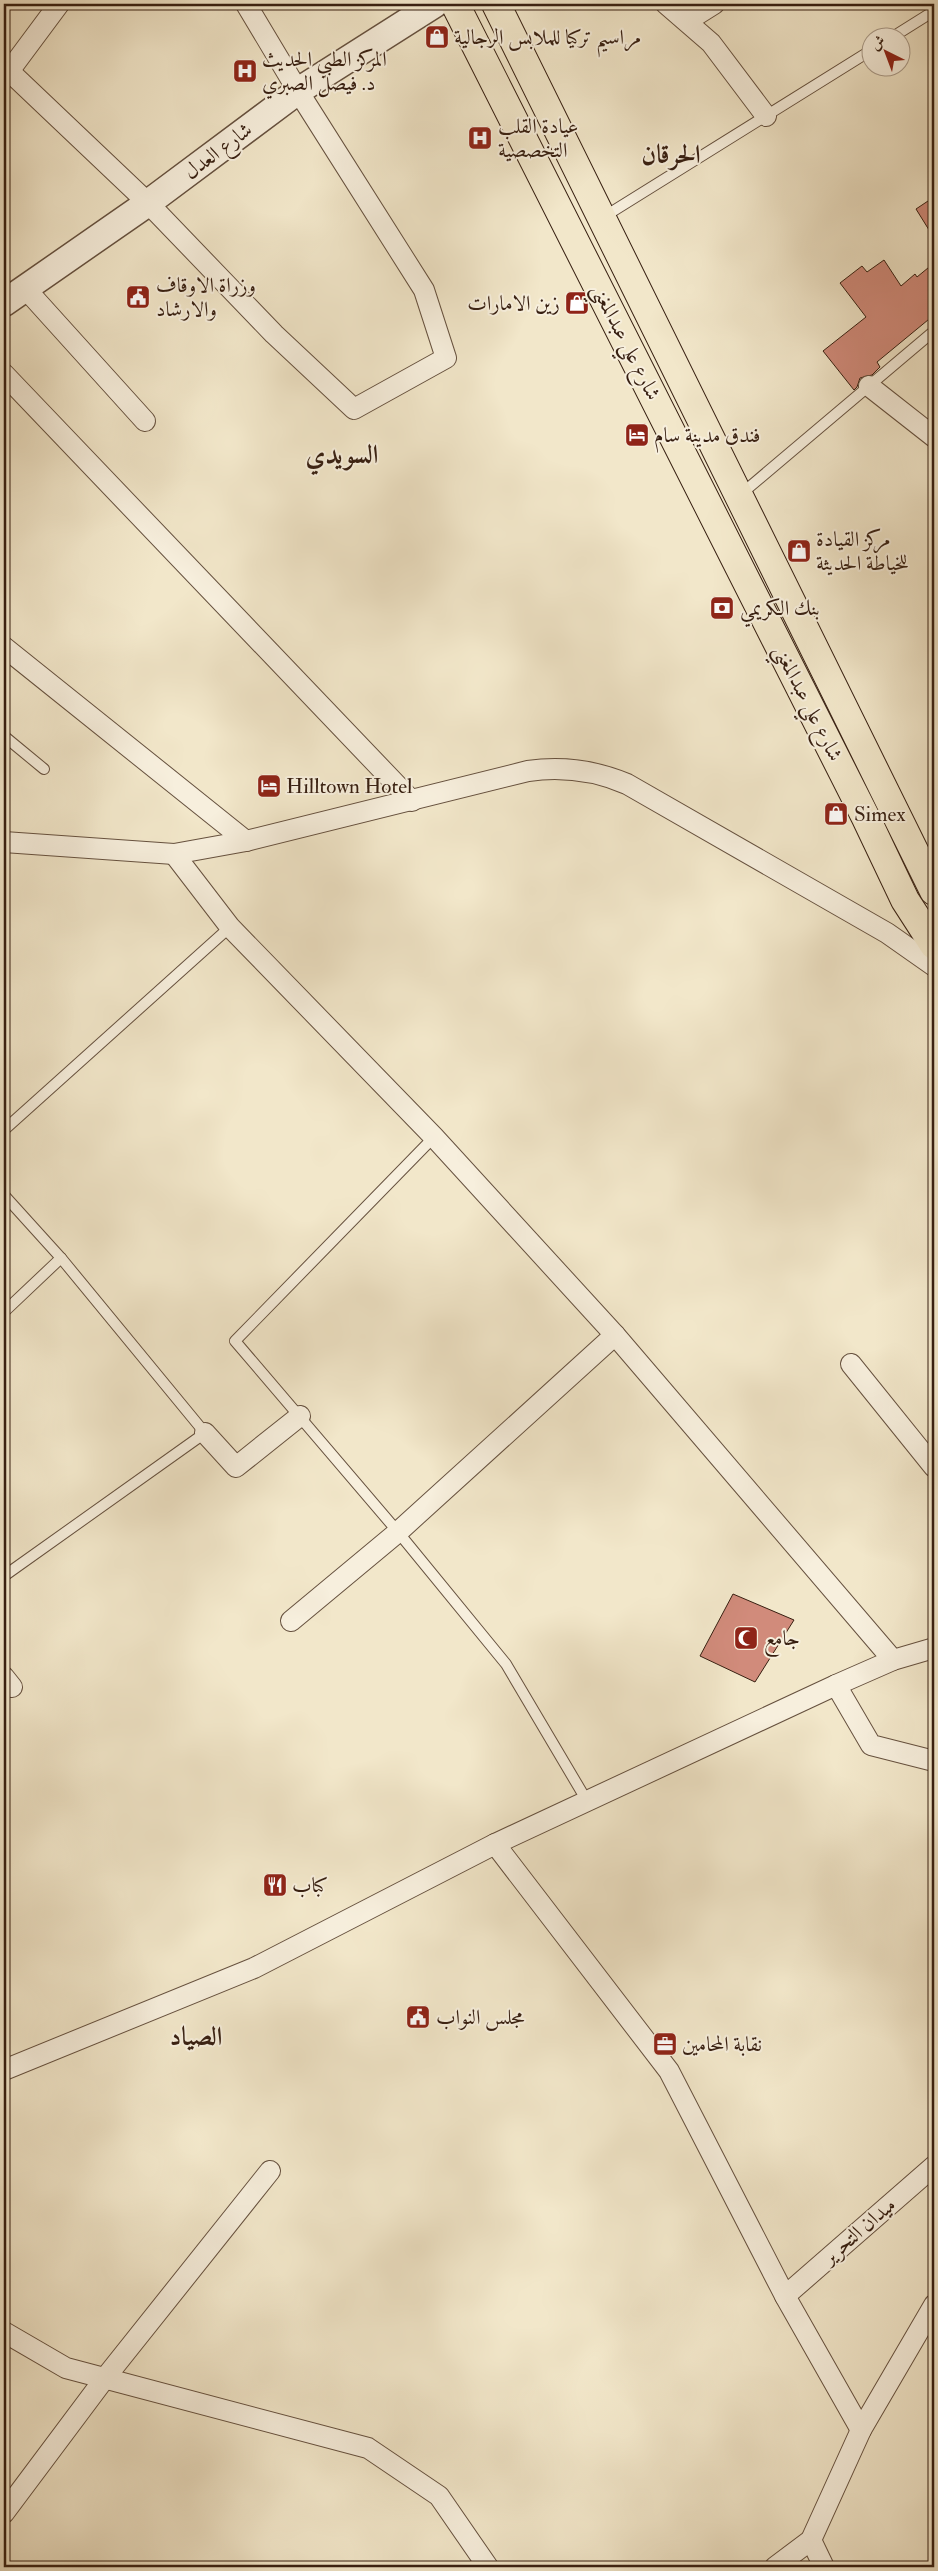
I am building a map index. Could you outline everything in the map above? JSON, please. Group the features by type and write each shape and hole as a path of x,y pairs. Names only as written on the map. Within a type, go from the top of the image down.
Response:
{"main road":[{"name":"شارع علي عبدالمغني","path":"455,4 866,818 905,900 934,945"},
{"name":"شارع علي عبدالمغني","path":"496,4 934,890"},
{"path":"905,900 934,890"}],"street":[{"path":"60,4 6,75 148,203 274,334 354,409 446,358 424,290 298,91 246,4"},
{"name":"شارع العدل","path":"4,303 24,287 148,203 298,91 436,4"},
{"path":"666,4 711,42 766,116"},
{"path":"687,21 714,4"},
{"path":"24,287 145,421"},
{"path":"4,374 412,801"},
{"path":"869,386 934,437"},
{"path":"4,647 246,841"},
{"path":"4,842 174,854 246,841 544,769 579,769 612,778 887,933 934,966"},
{"path":"174,854 230,927 434,1137 615,1336 892,1660"},
{"path":"291,1621 398,1532 615,1336"},
{"path":"851,1364 934,1467"},
{"path":"205,1433 236,1467 300,1416"},
{"path":"4,2070 254,1968 495,1844 836,1685 892,1660 934,1648"},
{"path":"836,1685 871,1745 934,1761"},
{"path":"495,1844 669,2071 785,2296 861,2430"},
{"name":"ميدان التحرير","path":"785,2296 934,2166"},
{"path":"4,2513 105,2378 270,2171"},
{"path":"775,2567 812,2540 861,2430 934,2305"},
{"path":"4,2332 66,2368 368,2448 438,2496 488,2567"},
{"path":"812,2540 824,2567"}],"lane":[{"path":"907,28 934,11"},
{"path":"602,218 860,56"},
{"path":"739,496 934,331"},
{"path":"4,736 44,769"},
{"path":"4,1130 230,927"},
{"path":"434,1137 235,1341 398,1532 506,1664 587,1801"},
{"path":"4,1195 61,1258 205,1433 4,1576"},
{"path":"4,1312 61,1258"}],"building":[{"path":"934,197 934,238 916,209"},
{"path":"884,260 901,286 915,274 917,277 934,263 934,315 877,362 880,367 872,375 860,378 854,390 823,351 866,317 840,283 862,266 867,272"},
{"name":"جامع","path":"733,1594 794,1620 755,1682 700,1656"}],"place":[{"name":"مراسيم تركيا للملابس الرجالية","path":"437,37"},
{"name":"المركز الطبي الحديث د. فيصل الصبري","path":"245,71"},
{"name":"عيادة القلب التخصصية","path":"480,138"},
{"name":"وزراة الاوقاف والارشاد","path":"138,297"},
{"name":"زين الامارات","path":"577,303"},
{"name":"فندق مدينة سام","path":"637,435"},
{"name":"مركز القيادة للخياطة الحديثة","path":"799,551"},
{"name":"بنك الكريمي","path":"722,608"},
{"name":"Hilltown Hotel","path":"269,786"},
{"name":"Simex","path":"836,814"},
{"name":"جامع","path":"746,1638"},
{"name":"كباب","path":"275,1885"},
{"name":"مجلس النواب","path":"418,2017"},
{"name":"نقابة المحامين","path":"665,2044"}],"district":[{"name":"الحرقان","path":"671,155"},
{"name":"السويدي","path":"342,455"},
{"name":"الصياد","path":"196,2037"}]}
